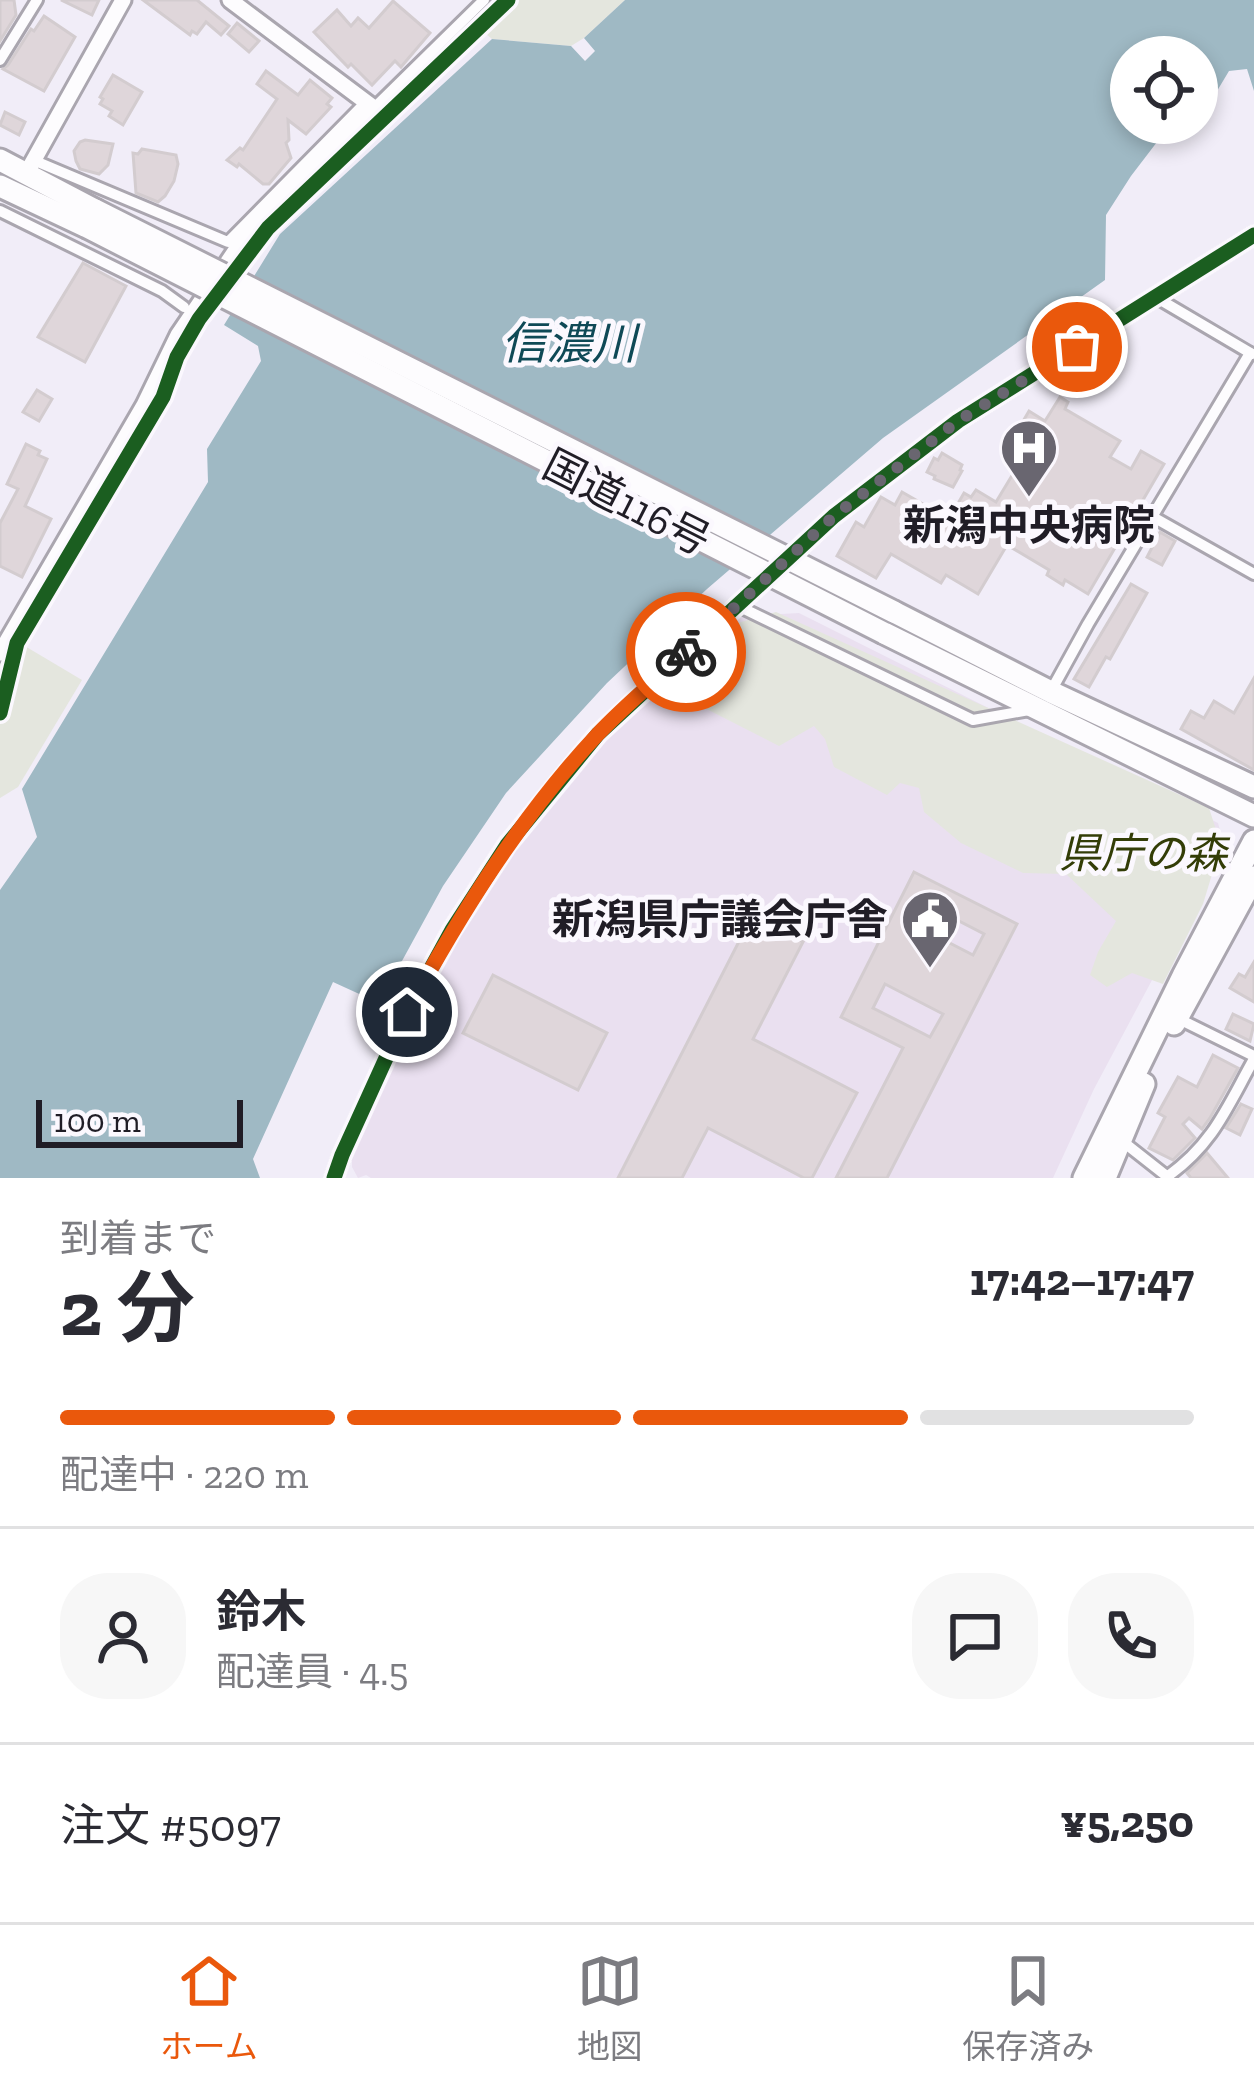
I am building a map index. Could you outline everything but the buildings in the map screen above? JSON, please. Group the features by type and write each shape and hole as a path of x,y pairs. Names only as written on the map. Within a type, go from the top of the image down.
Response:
{"highway":[{"name":"国道116号","path":"0,160 29,167 91,218 884,633 1254,788"},
{"name":"国道116号","path":"0,186 91,218 894,612 1254,816"},
{"path":"1084,1178 1254,841"},
{"path":"1106,1178 1141,1089 1254,877"}],"street":[{"path":"0,60 37,0"},
{"path":"119,0 29,167 228,242 484,0"},
{"path":"230,0 370,105"},
{"path":"0,653 144,405 178,335 242,241 370,105"},
{"path":"0,211 162,291 184,308"},
{"path":"334,1178 407,1012 452,930 506,845 598,734 834,516 958,421 1254,235"},
{"path":"736,605 973,720 1045,700 1252,354 1156,298"},
{"path":"1153,517 1254,574"},
{"path":"1122,1141 1168,1177 1212,1135 1254,1057 1178,1018"}],"shaded area":[{"path":"799,613 1218,823 1224,845 1094,1089 1053,1178 358,1178 352,1151 414,1018 459,936 549,803 604,739 742,616"}],"green space":[{"path":"510,0 625,0 571,46 492,39 479,28"},
{"name":"県庁の森","path":"776,612 1209,808 1221,845 1203,904 1163,984 1132,973 1107,987 1090,975 1116,921 1066,874 1023,873 961,843 924,812 919,788 900,783 887,795 834,767 825,739 814,726 779,746 681,696 696,660 727,626"},
{"path":"13,639 82,680 18,787 0,798 0,661"}],"water":[{"name":"信濃川","path":"625,0 1254,0 1254,91 1247,69 1229,71 1218,89 1218,36 1110,36 1110,144 1155,144 1106,215 1105,280 883,438 707,589 607,683 506,793 443,886 379,1003 333,982 253,1159 260,1178 0,1178 0,890 37,837 22,789 208,482 207,449 261,361 258,346 224,325 280,234 492,39 571,46 585,61 595,51 584,38"}],"cycle path":[{"path":"0,713 17,643 163,397 177,357 199,319 268,228 508,0"},
{"path":"334,1178 407,1012 452,930 507,845 598,734 834,516 958,421 1254,235"}],"way so far":[{"path":"686,652 834,516 958,421 1077,347"}],"place":[{"name":"新潟中央病院","path":"1029,499"},
{"name":"新潟県庁議会庁舎","path":"930,970"}],"route":[{"path":"407,1012 506,845 598,734 686,652"}]}
